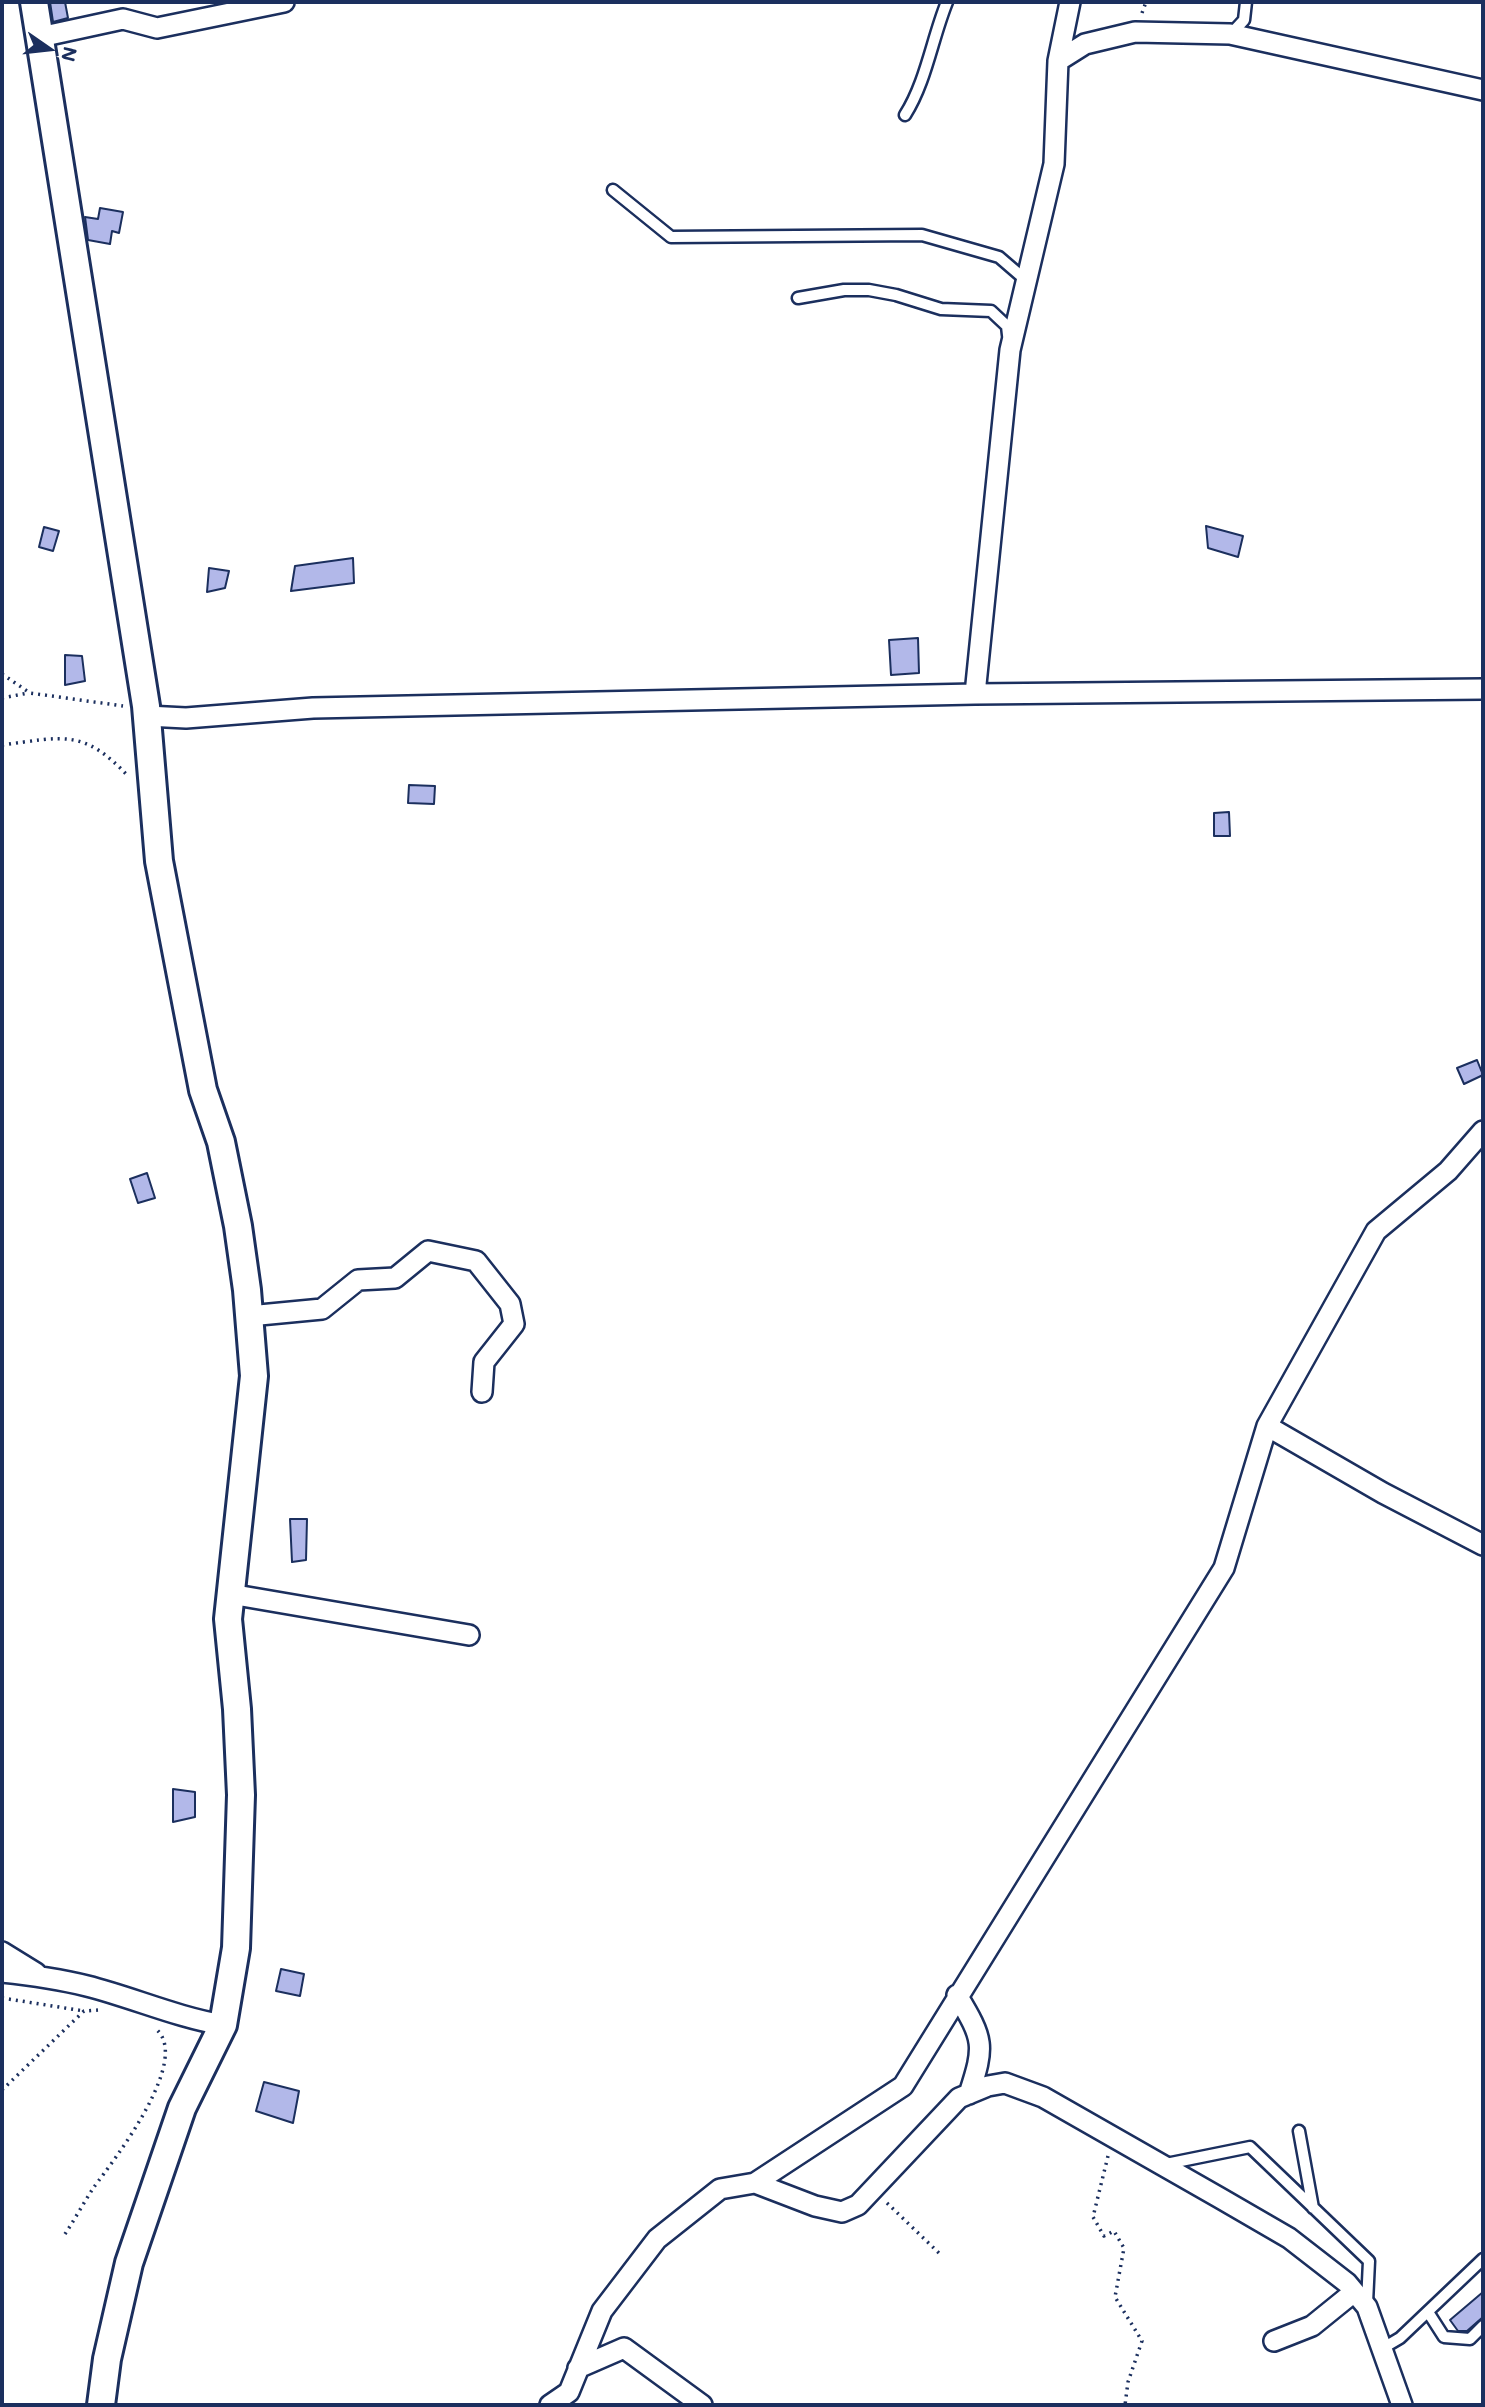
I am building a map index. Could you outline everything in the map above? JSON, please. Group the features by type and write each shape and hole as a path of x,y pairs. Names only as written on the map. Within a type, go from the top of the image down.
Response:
{"street":[{"path":"34,2 146,711 159,861 203,1090 221,1142 238,1226 250,1316 254,1376 228,1619 240,1783 236,1948 223,2025 182,2108 129,2263 107,2359 101,2405"},
{"path":"40,37 123,19 157,28 284,2"},
{"path":"975,694 1010,349 1028,283 1054,164 1058,61 1070,2"},
{"path":"1058,61 1085,44 1135,32 1230,34 1483,90"},
{"path":"146,711 186,718 313,708 975,694 1483,689"},
{"path":"550,2405 569,2392 602,2311 657,2239 720,2189 755,2183 903,2086 1224,1568 1267,1426 1377,1231 1448,1171 1483,1131"},
{"path":"250,1316 322,1309 358,1280 395,1278 428,1251 475,1261 510,1304 514,1324 484,1362 482,1392"},
{"path":"1267,1426 1383,1493 1483,1545"},
{"path":"230,1594 469,1635"},
{"path":"2,1952 40,1976"},
{"path":"2,1972 40,1976 89,1987 183,2018 223,2025"},
{"path":"957,1996 972,2021 983,2053 969,2094"},
{"path":"755,2183 815,2206 842,2212 858,2205 959,2098 1005,2083 1043,2097 1289,2238 1360,2300 1383,2348 1402,2405"},
{"path":"1274,2342 1312,2326 1360,2300"},
{"path":"578,2368 624,2348 702,2405"}],"lane":[{"path":"905,115 917,97 933,38 947,2"},
{"path":"1230,34 1244,20 1247,2"},
{"path":"613,190 671,237 922,235 999,257 1028,283"},
{"path":"798,298 844,290 869,290 896,295 940,309 991,311 1007,326 1010,349"},
{"path":"1299,2131 1314,2208"},
{"path":"1161,2165 1250,2147 1369,2261 1360,2300"},
{"path":"1383,2348 1401,2338 1483,2259"},
{"path":"1428,2312 1444,2337 1470,2339 1483,2326"}],"path":[{"path":"2,674 30,693"},
{"path":"2,698 30,693 146,711"},
{"path":"2,745 73,738 95,746 131,780"},
{"path":"2,1998 84,2011 110,2010"},
{"path":"2,2090 84,2011"},
{"path":"65,2234 150,2103 165,2063 160,2033 151,2025"},
{"path":"1112,2138 1093,2217 1104,2236 1114,2231 1124,2248 1115,2297 1142,2341 1128,2382 1125,2405"},
{"path":"880,2196 941,2255"}],"building":[{"path":"50,2 65,2 68,18 53,22"},
{"path":"100,208 123,212 119,233 112,231 110,244 88,240 85,217 98,219"},
{"path":"1206,526 1243,536 1238,557 1208,548"},
{"path":"44,527 59,531 53,551 39,547"},
{"path":"353,558 354,583 291,591 295,566"},
{"path":"209,568 229,571 225,588 207,592"},
{"path":"918,638 919,673 891,675 889,640"},
{"path":"65,655 82,656 85,681 65,685"},
{"path":"409,785 435,786 434,804 408,803"},
{"path":"1229,812 1230,836 1214,836 1214,813"},
{"path":"1477,1060 1483,1075 1464,1084 1457,1068"},
{"path":"147,1173 155,1198 138,1203 130,1179"},
{"path":"290,1519 307,1519 306,1560 292,1562"},
{"path":"173,1789 195,1792 195,1817 173,1822"},
{"path":"281,1969 304,1974 300,1996 276,1991"},
{"path":"264,2082 299,2091 293,2123 256,2111"},
{"path":"1483,2292 1483,2317 1467,2331 1458,2331 1450,2320"}]}
